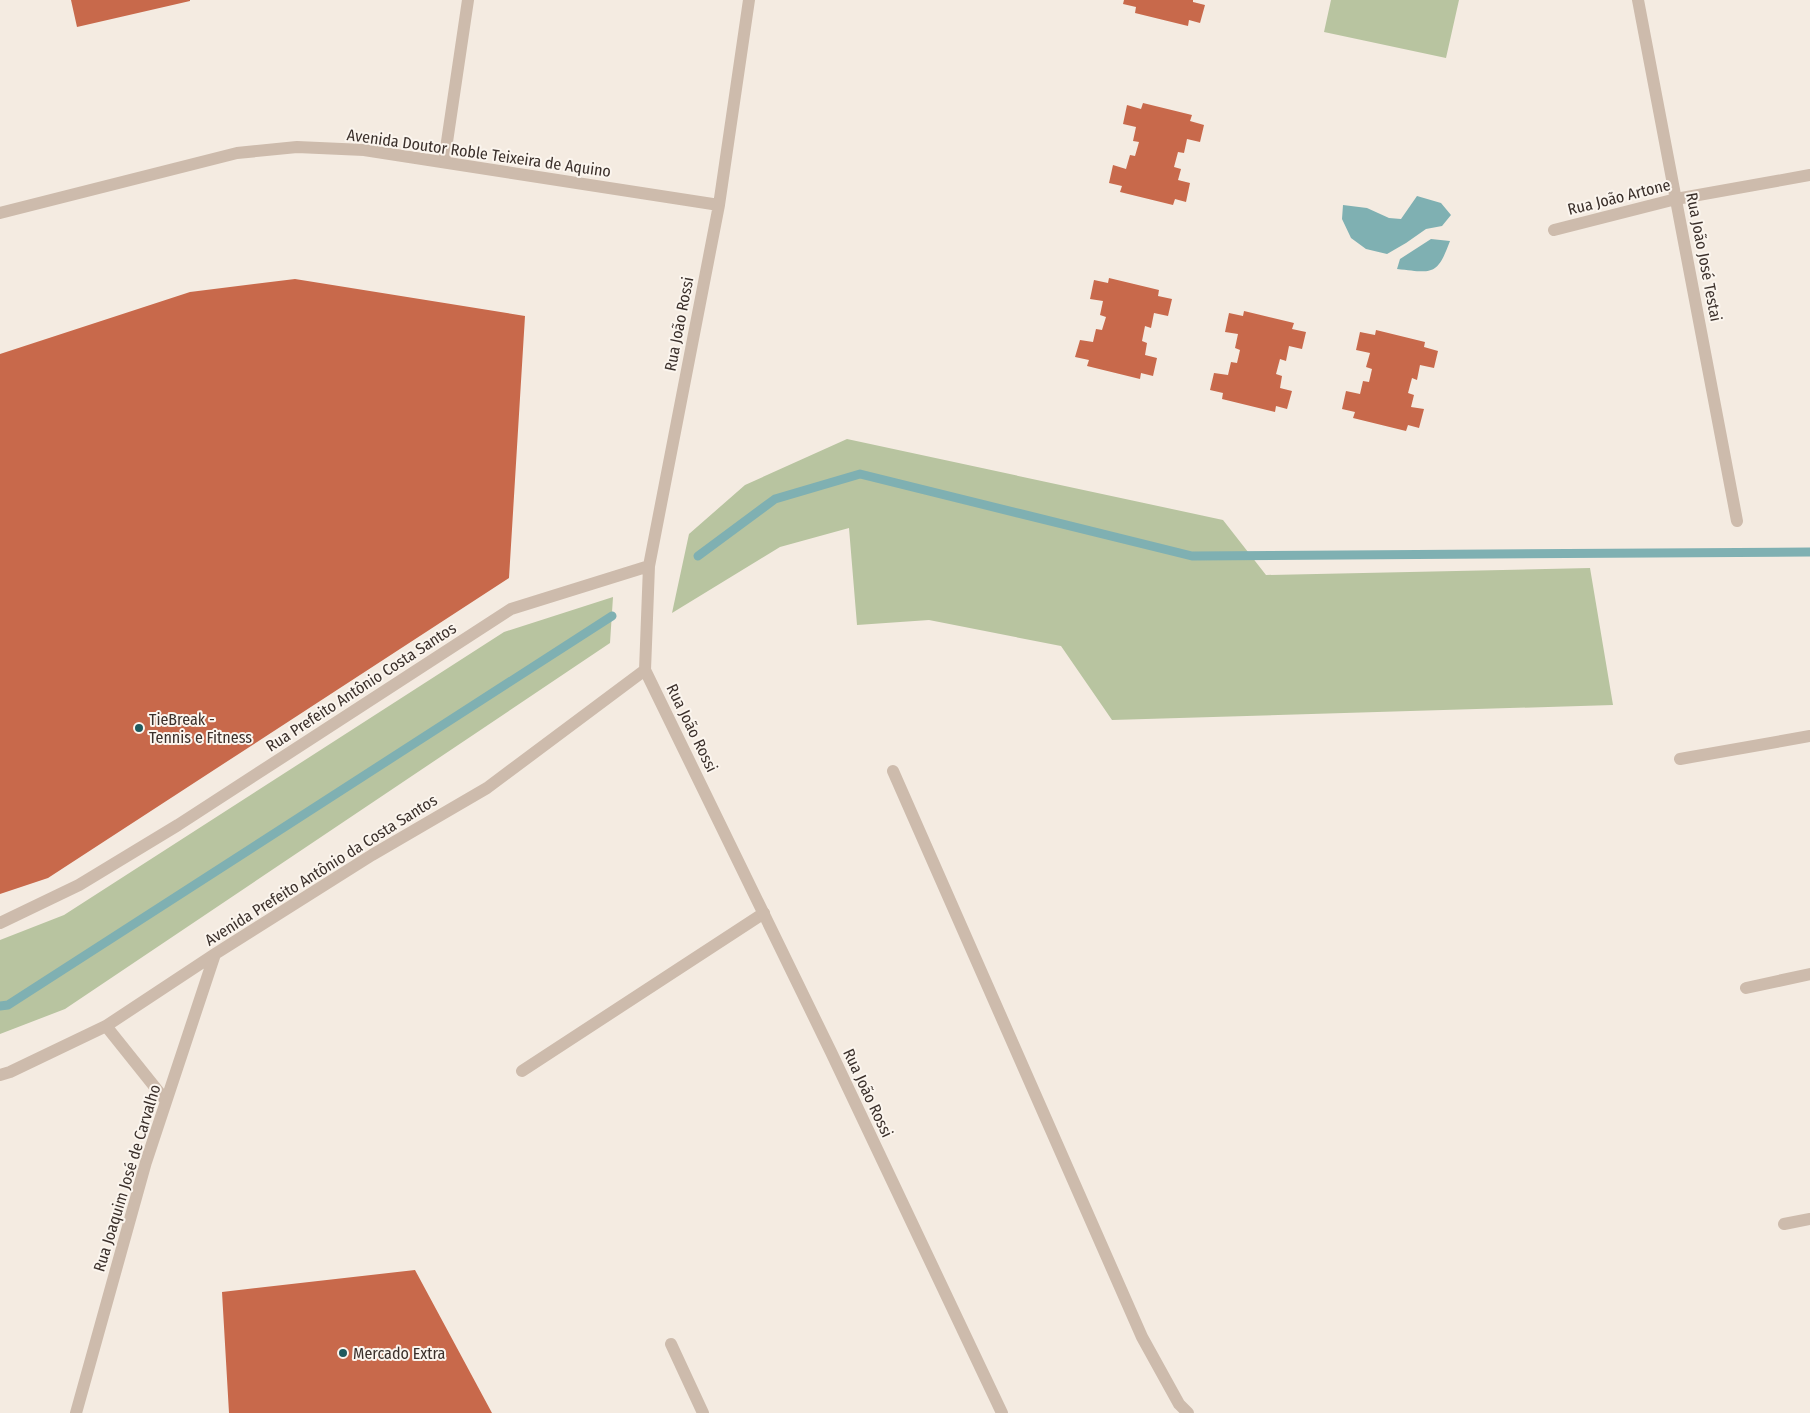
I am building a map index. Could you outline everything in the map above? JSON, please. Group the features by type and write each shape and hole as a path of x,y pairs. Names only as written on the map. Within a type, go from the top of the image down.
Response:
{"street":[{"path":"444,162 468,0"},
{"name":"Rua João Rossi","path":"749,0 719,205 649,566 645,670 764,913 1002,1413"},
{"name":"Rua João José Testai","path":"1638,0 1737,521"},
{"name":"Avenida Doutor Roble Teixeira de Aquino","path":"0,213 237,153 297,147 364,150 719,205"},
{"name":"Rua João Artone","path":"1554,230 1676,199 1810,175"},
{"name":"Rua Prefeito Antônio Costa Santos","path":"0,923 79,885 170,830 511,609 649,566"},
{"name":"Avenida Prefeito Antônio da Costa Santos","path":"0,1075 106,1026 372,854 487,788 645,670"},
{"path":"1680,759 1810,736"},
{"path":"893,771 1142,1337 1179,1404 1188,1413"},
{"path":"522,1071 764,913"},
{"name":"Rua Joaquim José de Carvalho","path":"76,1413 146,1162 216,954"},
{"path":"1746,988 1810,974"},
{"path":"106,1026 166,1101"},
{"path":"1784,1224 1810,1219"},
{"path":"671,1344 703,1413"}],"green space":[{"path":"1331,0 1459,0 1446,58 1324,32"},
{"path":"847,439 1223,520 1266,575 1590,568 1613,705 1112,720 1061,646 929,620 857,625 849,528 780,547 672,613 689,534 745,485"},
{"path":"613,597 610,643 65,1009 0,1034 0,940 64,915 504,632"}],"water":[{"path":"1417,196 1441,203 1451,215 1442,226 1426,229 1387,254 1366,249 1351,238 1342,219 1343,205 1367,208 1389,218 1401,219"},
{"path":"1431,239 1450,241 1437,266 1432,270 1426,271 1397,269 1400,259"}],"building":[{"path":"71,0 190,0 190,1 77,27"},
{"path":"1124,0 1193,0 1193,2 1205,5 1200,23 1189,20 1188,26 1135,13 1136,7 1123,4"},
{"path":"1143,103 1192,115 1190,121 1204,125 1200,142 1187,139 1184,153 1178,152 1174,167 1181,169 1178,180 1190,183 1186,202 1175,199 1173,205 1120,192 1122,186 1109,183 1113,165 1126,169 1130,155 1135,156 1139,142 1133,141 1136,127 1123,124 1127,105 1141,109"},
{"path":"1109,278 1159,290 1158,296 1172,299 1168,316 1154,313 1151,328 1145,326 1142,341 1147,343 1145,355 1157,358 1153,376 1141,373 1140,379 1087,366 1089,360 1075,357 1080,340 1093,342 1096,329 1102,330 1106,317 1100,315 1103,301 1090,299 1094,280 1108,283"},
{"name":"TieBreak - Tennis e Fitness","path":"295,279 525,316 509,578 48,878 0,894 0,354 190,292"},
{"path":"1244,311 1294,323 1292,329 1306,332 1302,349 1289,346 1286,361 1280,359 1276,374 1282,376 1280,388 1292,391 1287,409 1276,406 1275,412 1222,399 1223,393 1210,390 1214,373 1228,375 1231,362 1237,363 1240,350 1235,348 1238,334 1225,332 1229,313 1243,316"},
{"path":"1376,330 1425,342 1424,347 1438,351 1434,368 1420,365 1417,380 1412,378 1408,393 1414,395 1411,407 1424,409 1419,428 1408,425 1406,431 1353,418 1355,412 1342,409 1346,391 1360,394 1363,381 1369,382 1372,369 1366,367 1370,353 1356,350 1360,332 1375,335"},
{"name":"Mercado Extra","path":"415,1270 492,1413 229,1413 222,1292"}],"waterway":[{"path":"698,556 775,499 860,474 1192,556 1810,552"},
{"path":"0,1006 8,1005 612,616"}],"place":[{"name":"TieBreak - Tennis e Fitness","path":"139,728"},
{"name":"Mercado Extra","path":"343,1353"}]}
